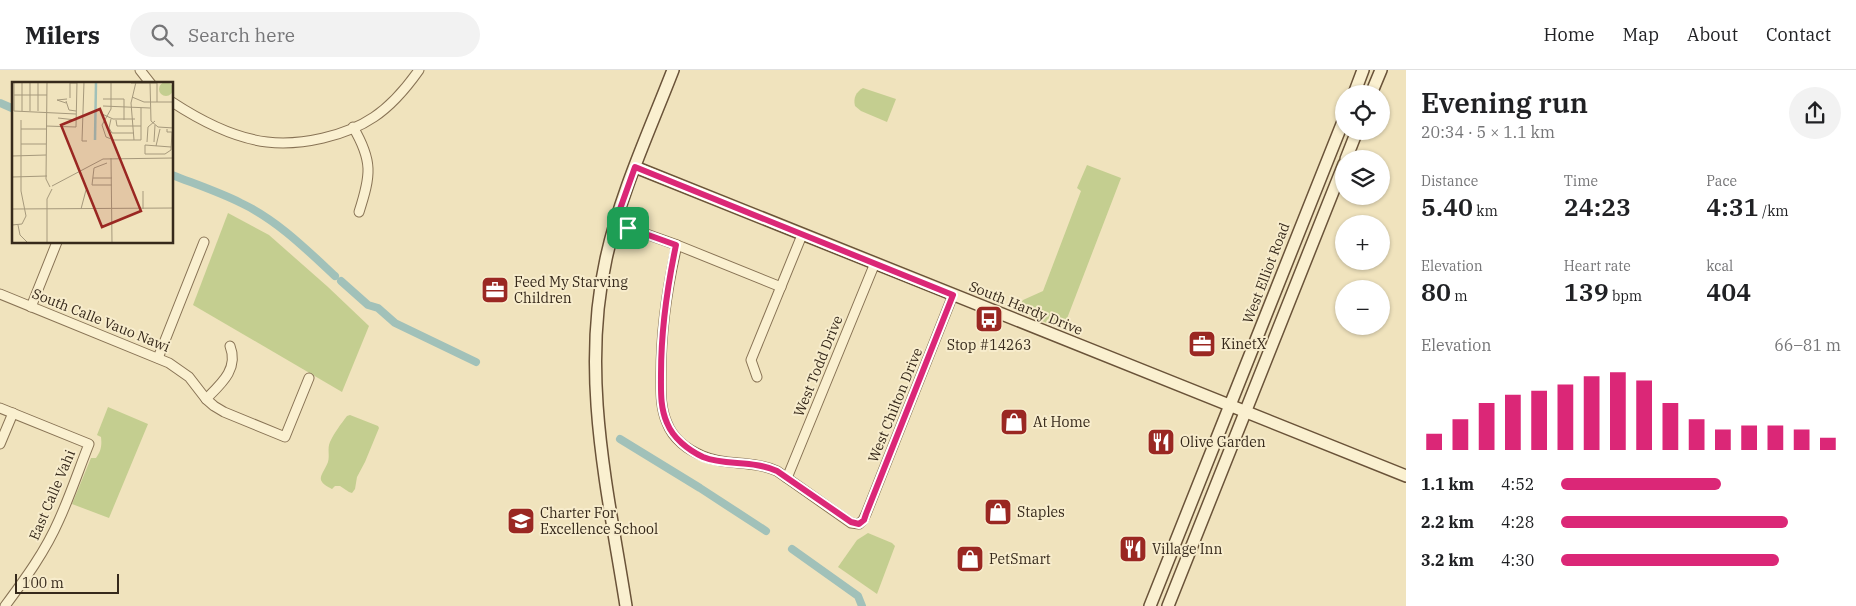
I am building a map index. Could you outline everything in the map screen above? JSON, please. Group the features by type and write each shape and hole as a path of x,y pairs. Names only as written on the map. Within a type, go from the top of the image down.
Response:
{"street":[{"path":"140,70 149,82"},
{"path":"174,103 196,118 238,135 268,142 304,141 328,137 374,117 397,97 419,70"},
{"path":"626,606 598,426 594,373 596,320 604,269 615,223 673,70"},
{"path":"1357,85 1363,70"},
{"path":"1375,85 1381,70"},
{"path":"353,127 364,146 368,159 369,176 359,212"},
{"name":"West Elliot Road","path":"1150,606 1335,140"},
{"name":"South Hardy Drive","path":"635,167 1406,476"},
{"path":"1168,606 1335,187"},
{"path":"615,223 781,287"},
{"path":"757,377 751,360 802,235"},
{"path":"158,358 204,242"},
{"path":"31,307 56,244"},
{"path":"676,245 666,299 661,343 661,404 667,424 688,449 704,458 765,465 788,478"},
{"name":"West Todd Drive","path":"788,478 875,263"},
{"name":"South Calle Vauo Nawi","path":"0,294 169,363 189,377 206,399 224,412 285,437 309,378"},
{"name":"West Chilton Drive","path":"788,478 846,519 859,524 864,520 953,295"},
{"path":"206,399 224,382 230,371 234,356 230,346"},
{"path":"0,408 13,413 0,444"},
{"name":"East Calle Vahi","path":"5,606 34,566 59,520 89,444 13,413"}],"green space":[{"path":"863,88 896,99 887,122 861,111 855,106 854,100"},
{"path":"1087,165 1121,178 1063,329 1016,311 1023,300 1043,291 1081,191 1077,188"},
{"path":"228,213 269,235 369,326 342,392 193,305"},
{"path":"108,407 148,424 109,518 72,504 91,458 96,458 100,451 101,437 97,435"},
{"path":"350,415 379,428 357,477 355,489 352,493 340,486 335,486 332,489 321,480 328,462 330,442 342,422"},
{"path":"868,533 895,546 877,594 838,567 857,540"}],"waterway":[{"path":"0,103 12,108"},
{"path":"174,176 224,195 267,218 291,236 335,276"},
{"path":"341,281 368,305 378,308 395,323 476,362"},
{"path":"620,439 766,531"},
{"path":"792,549 858,596 862,606"}],"place":[{"name":"Feed My Starving Children","path":"495,290"},
{"name":"Stop #14263","path":"989,319"},
{"name":"KinetX","path":"1202,344"},
{"name":"At Home","path":"1014,422"},
{"name":"Olive Garden","path":"1161,442"},
{"name":"Staples","path":"998,512"},
{"name":"Charter For Excellence School","path":"521,521"},
{"name":"Village Inn","path":"1133,549"},
{"name":"PetSmart","path":"970,559"}],"route":[{"path":"635,167 953,295 864,520 859,524 846,519 777,471 765,465 704,458 688,449 676,437 667,424 661,404 661,343 666,299 676,245 628,228 615,223 635,167"}]}
